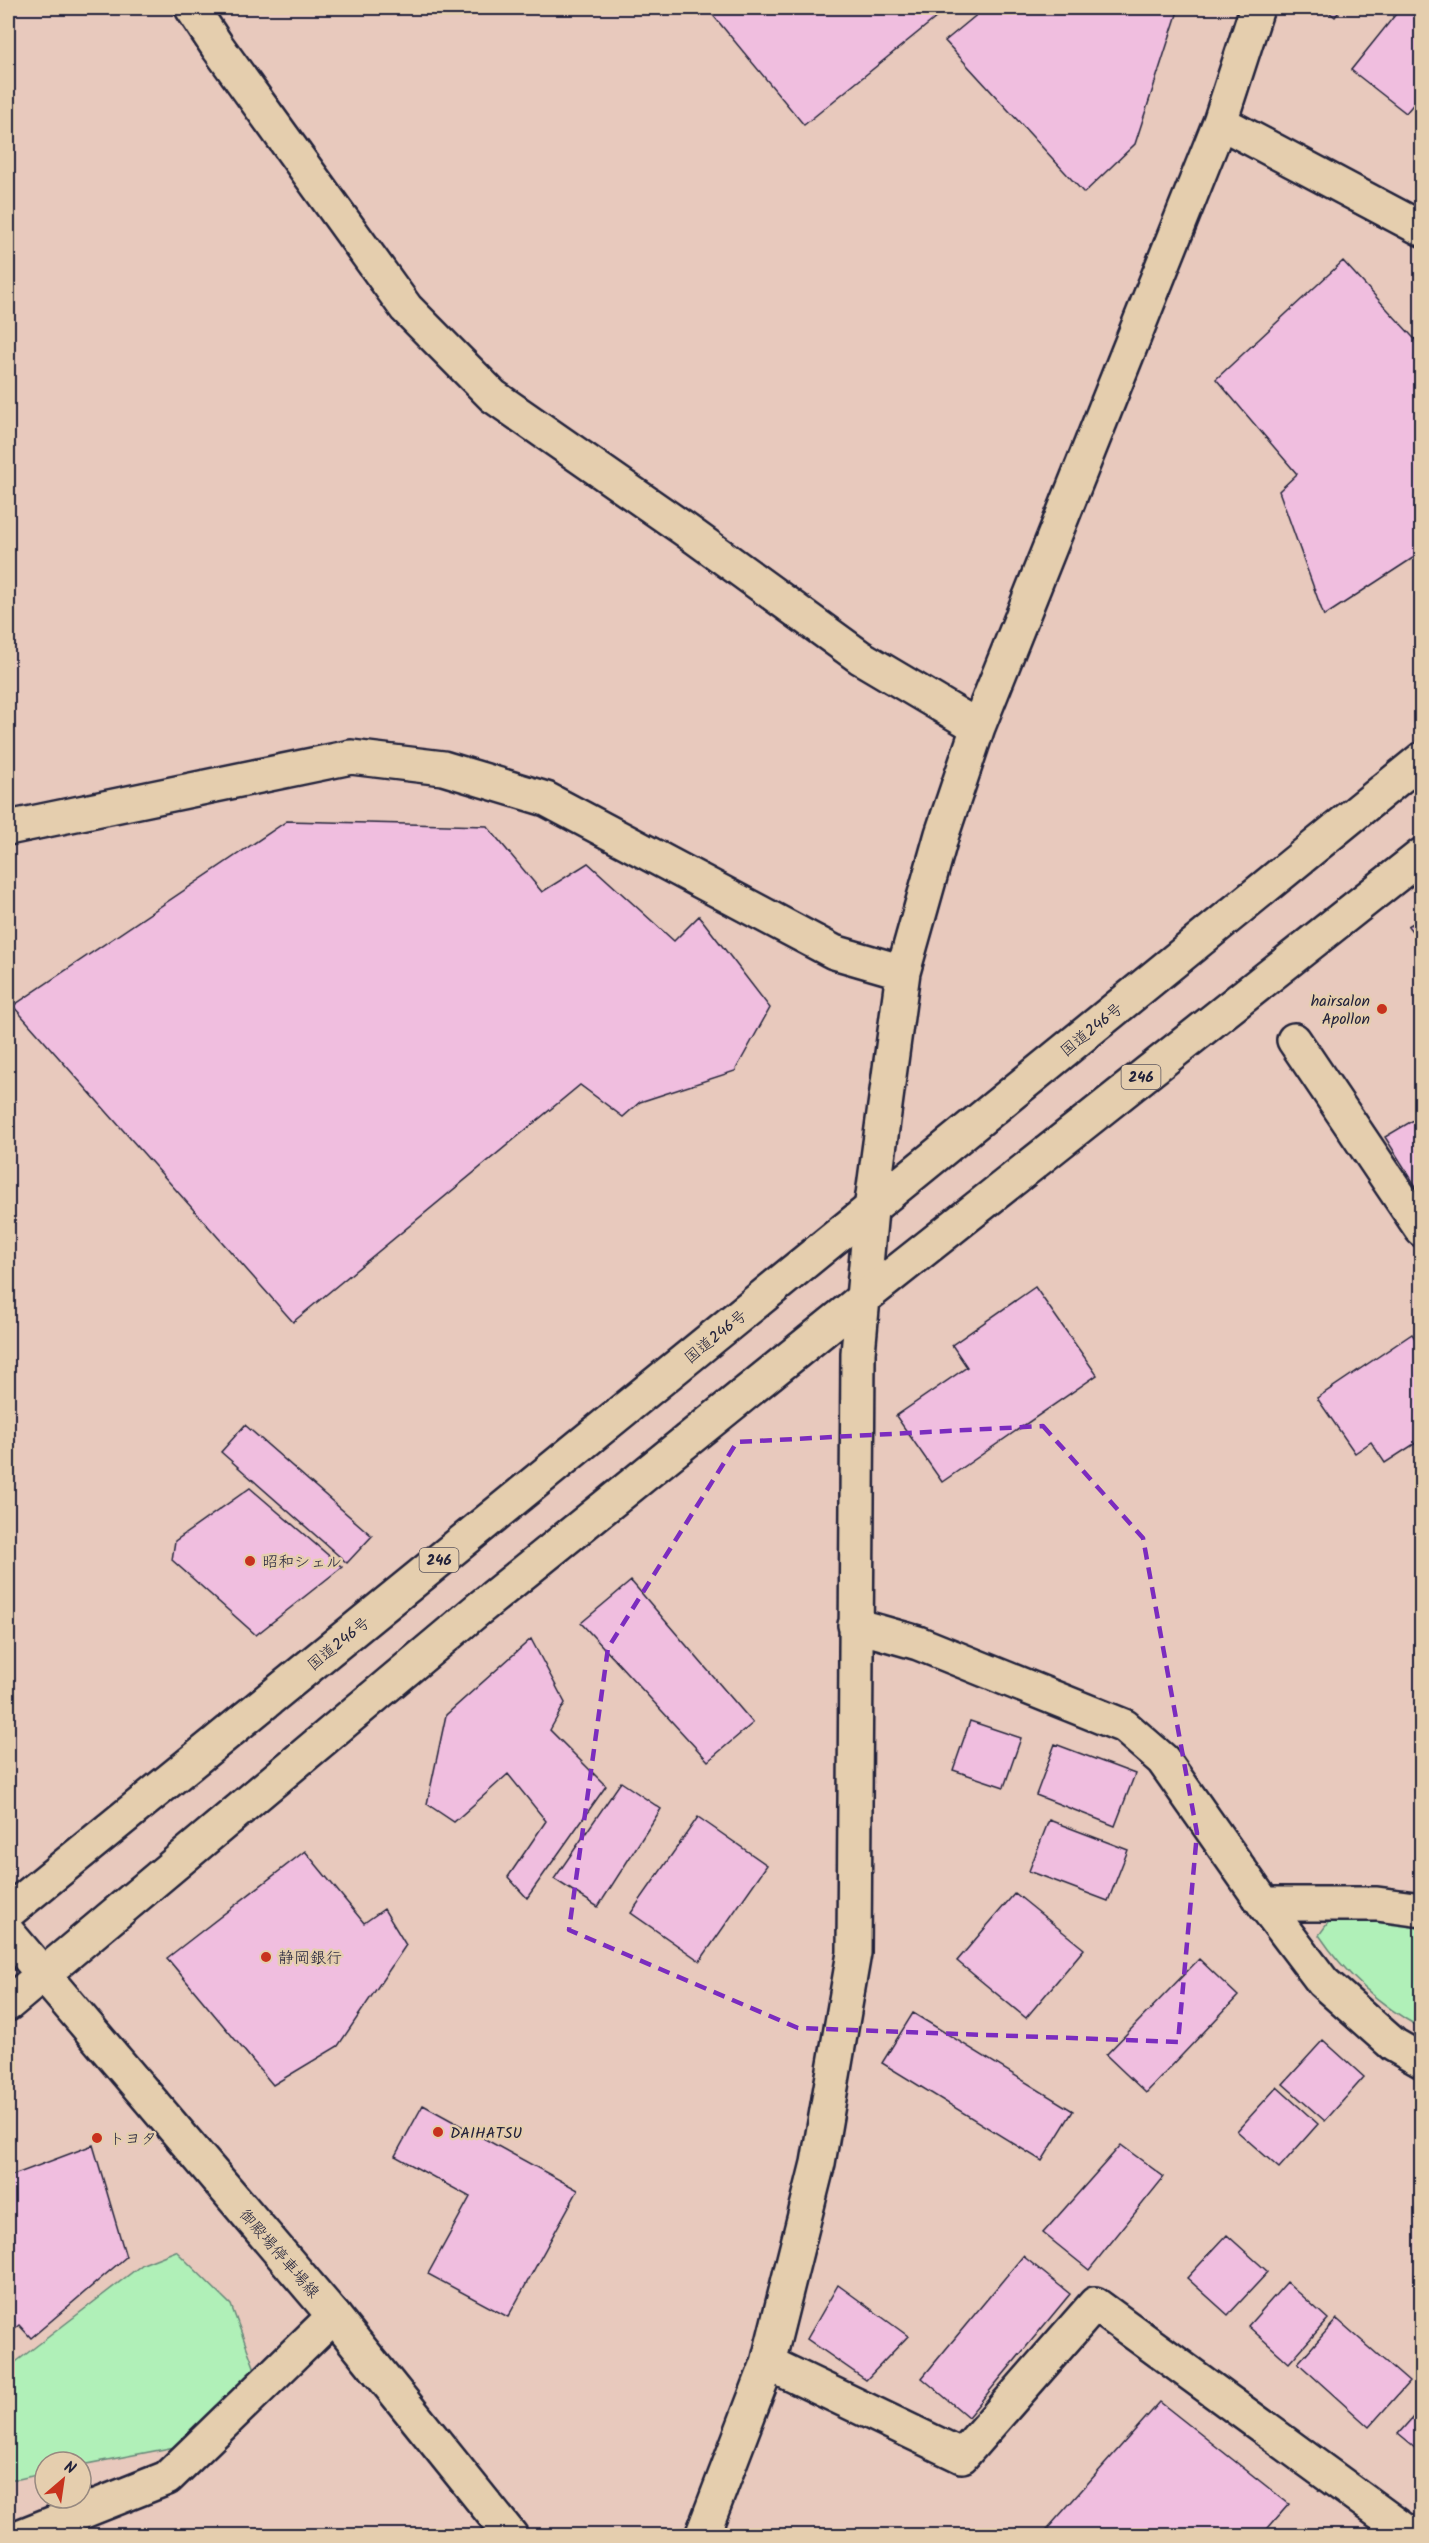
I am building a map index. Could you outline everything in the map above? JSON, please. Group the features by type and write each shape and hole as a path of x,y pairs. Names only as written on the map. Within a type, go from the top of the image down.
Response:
{"main road":[{"path":"192,8 406,308 493,396 684,529 860,657 978,727"},
{"path":"702,2535 768,2363 818,2163 854,1953 858,1353 871,1209 903,972 942,834 978,727 1220,122 1257,8"},
{"path":"1220,122 1422,228"},
{"path":"8,828 351,757 442,768 546,799 834,952 903,972"},
{"name":"国道246号","path":"8,1912 1422,759"},
{"name":"246","path":"8,2004 476,1611 861,1300 1422,855"},
{"path":"1294,1041 1422,1230"},
{"path":"855,1625 918,1643 1124,1726 1163,1760 1264,1904 1323,1983 1394,2045 1422,2061"},
{"path":"1264,1904 1377,1904 1422,1910"},
{"name":"御殿場停車場線","path":"8,1933 334,2316 511,2535"},
{"path":"768,2363 962,2456 1095,2304 1412,2535"},
{"path":"21,2535 167,2478 334,2316"}],"highlighted area":[{"path":"1043,1426 1143,1538 1197,1833 1178,2042 798,2028 569,1930 608,1648 737,1442"}],"green space":[{"path":"1330,1920 1360,1920 1421,1927 1421,2028 1364,1988 1329,1950 1319,1935"},
{"path":"176,2251 231,2305 256,2372 175,2447 93,2463 93,2450 33,2450 33,2476 8,2479 8,2368 143,2264"}],"building":[{"path":"707,8 948,8 804,125"},
{"path":"985,8 1179,8 1135,144 1084,193 945,41"},
{"path":"1324,8 1342,8 1335,17"},
{"path":"1387,8 1422,8 1422,94 1406,113 1351,70 1396,14"},
{"path":"1343,261 1422,347 1422,552 1324,616 1279,491 1297,474 1216,379"},
{"path":"287,821 487,826 542,892 588,863 674,941 699,916 770,1008 735,1071 640,1102 623,1117 580,1085 293,1322 13,1006"},
{"path":"1422,918 1422,944 1408,926"},
{"path":"1422,1115 1422,1196 1385,1137"},
{"path":"1035,1287 1097,1375 942,1482 896,1416 967,1367 952,1345"},
{"path":"1412,1334 1422,1348 1422,1439 1385,1463 1371,1442 1355,1453 1317,1398"},
{"path":"245,1425 372,1536 347,1563 221,1452"},
{"path":"250,1488 342,1567 256,1635 172,1560 175,1541"},
{"path":"631,1581 753,1723 708,1761 581,1623"},
{"path":"531,1639 565,1703 550,1730 606,1786 527,1898 508,1877 546,1821 508,1774 454,1822 427,1804 446,1715"},
{"path":"970,1721 1021,1738 1004,1787 953,1770"},
{"path":"1055,1744 1135,1774 1115,1826 1036,1795"},
{"path":"621,1782 661,1809 598,1907 554,1879"},
{"path":"698,1817 767,1865 700,1961 631,1913"},
{"path":"1049,1820 1128,1850 1108,1901 1029,1871"},
{"path":"305,1851 364,1923 384,1909 406,1945 338,2046 273,2085 167,1958"},
{"path":"1015,1893 1084,1949 1026,2018 957,1961"},
{"path":"1199,1959 1238,1996 1146,2093 1106,2055"},
{"path":"913,2013 1073,2111 1042,2161 882,2063"},
{"path":"1323,2040 1364,2077 1325,2121 1283,2084"},
{"path":"1277,2087 1318,2124 1279,2168 1237,2131"},
{"path":"423,2105 578,2190 508,2317 428,2274 470,2197 395,2156"},
{"path":"93,2145 126,2257 31,2338 19,2325 8,2334 8,2177"},
{"path":"1121,2145 1164,2177 1089,2270 1043,2233"},
{"path":"1227,2235 1268,2272 1228,2315 1187,2278"},
{"path":"1023,2256 1070,2294 968,2417 922,2378"},
{"path":"1287,2282 1328,2319 1289,2363 1248,2326"},
{"path":"838,2285 908,2336 866,2380 807,2339"},
{"path":"1337,2319 1409,2382 1369,2427 1298,2363"},
{"path":"1160,2402 1289,2504 1261,2536 1041,2536"},
{"path":"1422,2407 1422,2454 1398,2434"}],"place":[{"name":"hairsalon Apollon","path":"1382,1009"},
{"name":"昭和シェル","path":"250,1561"},
{"name":"静岡銀行","path":"266,1957"},
{"name":"DAIHATSU","path":"438,2132"},
{"name":"トヨタ","path":"97,2138"}]}
